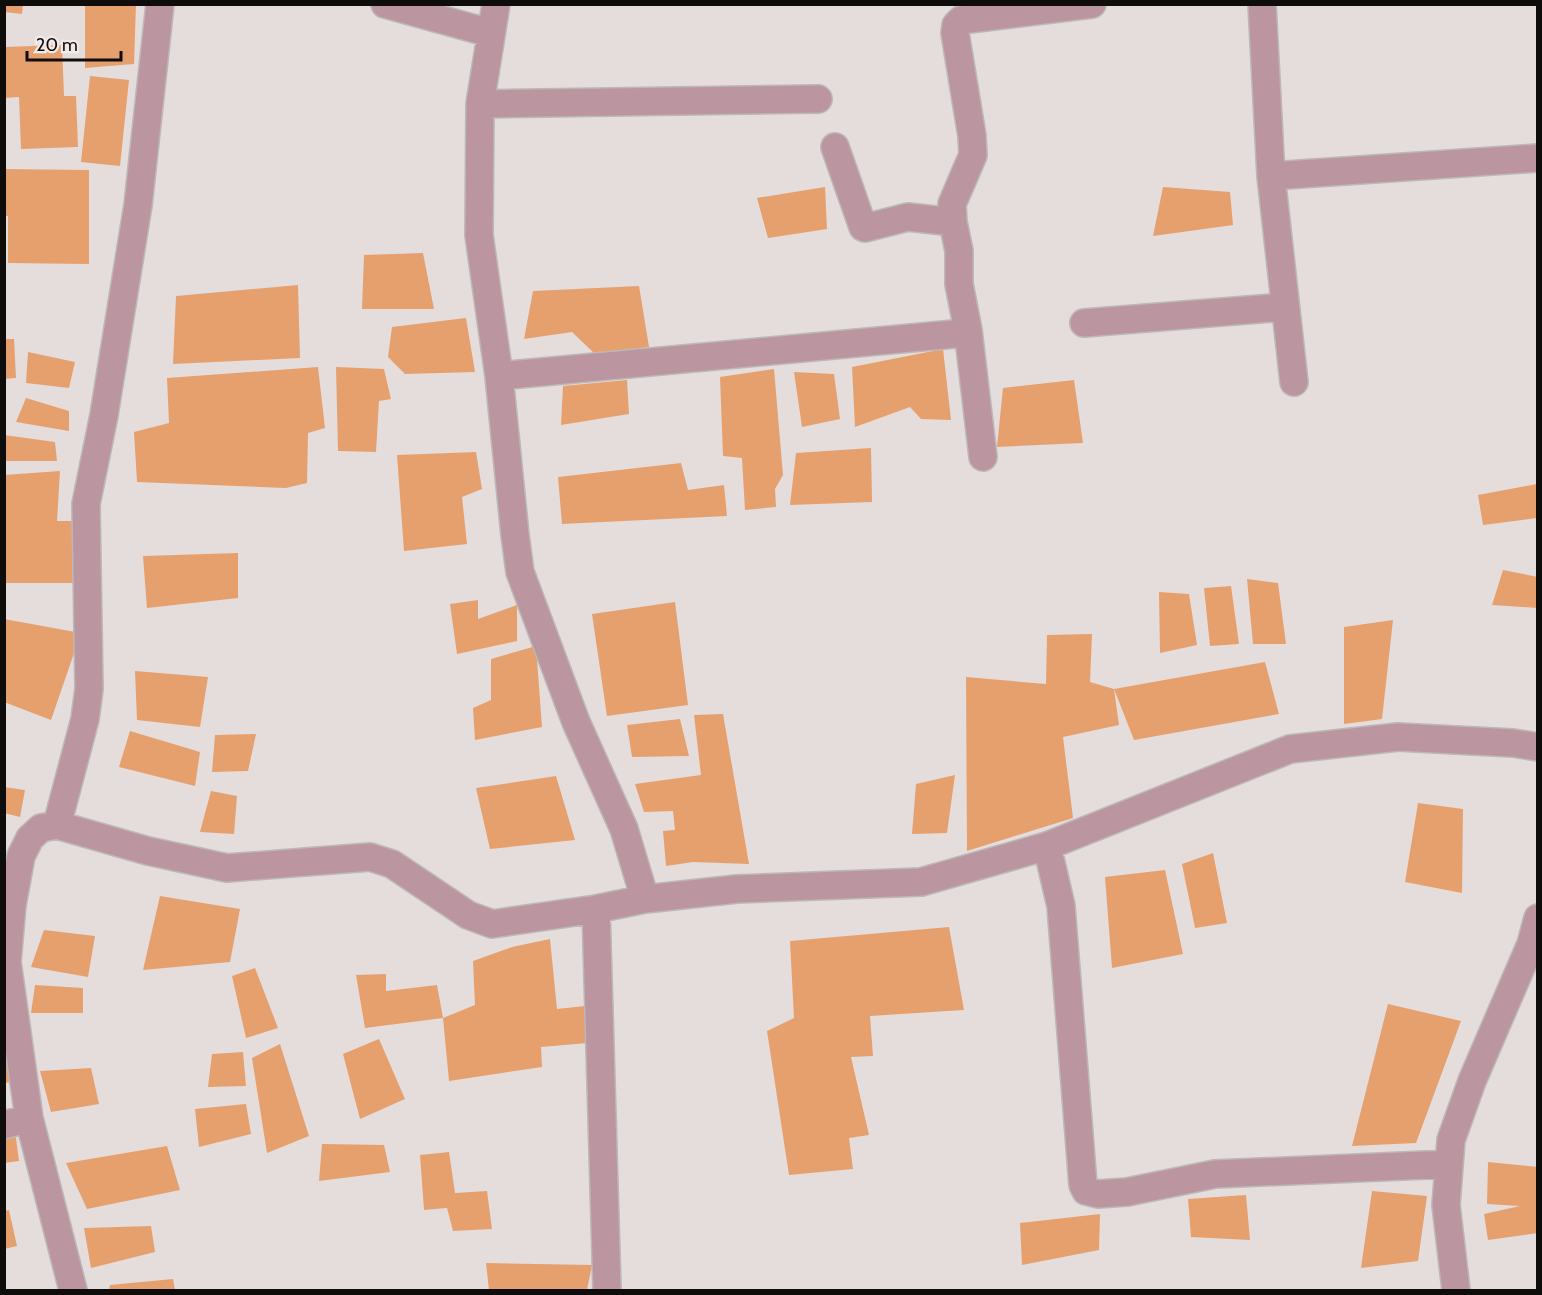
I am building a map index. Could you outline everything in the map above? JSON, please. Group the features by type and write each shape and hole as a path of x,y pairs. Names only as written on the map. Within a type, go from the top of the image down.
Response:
{"street":[{"path":"57,825 85,719 89,689 86,504 104,416 138,205 160,4"},
{"path":"385,4 490,33"},
{"path":"496,4 480,104 479,235 499,376 520,572 576,722 624,829 645,899"},
{"path":"983,457 968,330 959,284 959,251 953,222 952,204 973,155 955,33 956,25 961,20 1092,4"},
{"path":"1262,4 1271,176 1294,382"},
{"path":"480,104 818,99"},
{"path":"835,147 863,227 909,217 953,222"},
{"path":"1271,176 1538,158"},
{"path":"1084,323 1285,307"},
{"path":"499,376 954,334 968,330"},
{"path":"74,1290 16,1122 8,950 12,905 21,856 30,838 41,828 57,825 148,851 227,868 370,857 392,864 468,915 492,924 596,909 645,899 737,889 921,882 1047,846 1290,749 1398,737 1513,743 1538,747"},
{"path":"1047,846 1061,906 1083,1185 1086,1191 1098,1194 1127,1192 1215,1174 1449,1164"},
{"path":"596,909 607,1290"},
{"path":"1456,1290 1446,1205 1451,1140 1465,1101 1532,944 1538,918"}],"building":[{"path":"4,4 23,4 22,14 4,12"},
{"path":"85,4 136,4 134,64 85,68"},
{"path":"62,45 64,96 76,96 78,147 21,149 19,97 4,98 4,47"},
{"path":"90,76 129,80 120,166 81,162"},
{"path":"4,169 89,170 89,264 8,263 8,216 4,216"},
{"path":"825,187 827,229 768,238 757,198"},
{"path":"1163,187 1230,192 1233,225 1153,236"},
{"path":"423,253 434,309 362,309 364,255"},
{"path":"298,285 300,358 173,364 176,296"},
{"path":"639,286 649,347 595,354 572,332 524,339 533,291"},
{"path":"466,318 475,372 405,374 388,357 392,327"},
{"path":"4,339 14,339 16,378 4,379"},
{"path":"943,349 951,420 921,419 910,407 855,427 852,367"},
{"path":"28,352 75,362 69,388 26,383"},
{"path":"318,367 325,428 308,433 307,483 286,488 137,482 134,432 169,423 167,378"},
{"path":"336,367 384,369 391,399 379,401 376,452 338,451"},
{"path":"774,369 783,475 775,489 776,507 745,510 742,458 723,456 720,377"},
{"path":"794,372 834,374 840,419 802,427"},
{"path":"627,380 629,414 561,425 563,386"},
{"path":"1074,380 1083,443 997,447 1003,388"},
{"path":"26,398 69,411 69,431 16,422"},
{"path":"4,435 55,442 57,461 4,461"},
{"path":"871,448 872,502 790,505 796,453"},
{"path":"476,452 482,489 462,497 467,544 404,551 397,455"},
{"path":"681,463 688,490 724,485 727,516 562,524 558,477"},
{"path":"60,471 57,521 80,521 83,583 4,583 4,475"},
{"path":"1537,484 1537,518 1483,525 1478,495"},
{"path":"238,553 238,598 147,608 143,556"},
{"path":"1503,570 1538,577 1538,608 1492,605"},
{"path":"1247,579 1278,583 1286,644 1253,644"},
{"path":"1231,586 1239,644 1210,646 1204,588"},
{"path":"1159,592 1189,594 1197,645 1160,653"},
{"path":"478,600 478,619 517,605 517,641 457,654 450,604"},
{"path":"675,602 688,705 607,716 592,614"},
{"path":"4,619 81,633 51,720 4,702"},
{"path":"1393,620 1382,719 1344,724 1344,627"},
{"path":"1092,634 1090,682 1114,689 1119,725 1063,737 1073,818 967,851 966,677 1046,684 1047,635"},
{"path":"536,646 542,727 475,740 473,708 491,700 491,659"},
{"path":"1265,662 1279,714 1134,740 1114,689"},
{"path":"135,671 208,677 200,727 137,720"},
{"path":"723,714 749,864 693,862 666,866 663,831 675,830 673,811 644,812 635,784 701,775 694,715"},
{"path":"680,719 689,756 632,757 627,725"},
{"path":"130,731 200,752 195,786 119,767"},
{"path":"256,734 248,771 212,772 215,735"},
{"path":"955,775 947,833 912,834 916,784"},
{"path":"556,776 575,840 490,849 476,788"},
{"path":"4,787 25,790 20,817 4,813"},
{"path":"211,791 237,796 234,834 200,832"},
{"path":"1418,803 1463,809 1462,893 1405,882"},
{"path":"1213,853 1227,923 1195,928 1182,864"},
{"path":"1165,870 1183,954 1112,968 1105,877"},
{"path":"160,896 240,909 230,962 143,970"},
{"path":"949,927 964,1010 870,1016 873,1056 851,1057 869,1135 849,1138 853,1169 789,1175 767,1031 794,1018 790,941"},
{"path":"44,930 95,936 88,977 31,967"},
{"path":"550,939 557,1009 585,1006 588,1043 541,1047 542,1067 449,1081 443,1018 475,1005 473,961 512,947"},
{"path":"255,968 278,1028 246,1038 232,976"},
{"path":"386,974 386,991 437,985 443,1018 365,1028 356,975"},
{"path":"35,985 83,988 83,1013 31,1013"},
{"path":"1388,1004 1461,1021 1416,1143 1352,1146"},
{"path":"379,1039 405,1099 360,1119 343,1054"},
{"path":"280,1044 309,1136 267,1153 252,1058"},
{"path":"4,1052 12,1082 4,1083"},
{"path":"243,1052 246,1086 208,1087 212,1054"},
{"path":"91,1068 99,1104 51,1112 40,1071"},
{"path":"246,1104 251,1134 199,1147 195,1109"},
{"path":"15,1131 19,1161 4,1163 4,1133"},
{"path":"322,1144 384,1145 390,1172 319,1181"},
{"path":"167,1146 180,1190 87,1209 66,1163"},
{"path":"449,1152 455,1193 487,1191 492,1229 453,1231 447,1208 424,1210 420,1155"},
{"path":"1488,1162 1538,1167 1538,1233 1488,1240 1484,1214 1520,1206 1487,1204"},
{"path":"1372,1191 1427,1196 1418,1261 1361,1268"},
{"path":"1246,1195 1250,1240 1191,1237 1188,1199"},
{"path":"9,1210 17,1246 4,1249 4,1211"},
{"path":"1100,1214 1099,1250 1022,1265 1020,1223"},
{"path":"151,1226 155,1252 91,1268 84,1228"},
{"path":"486,1263 592,1265 587,1290 489,1290"},
{"path":"173,1279 175,1290 109,1290 110,1285"}]}
